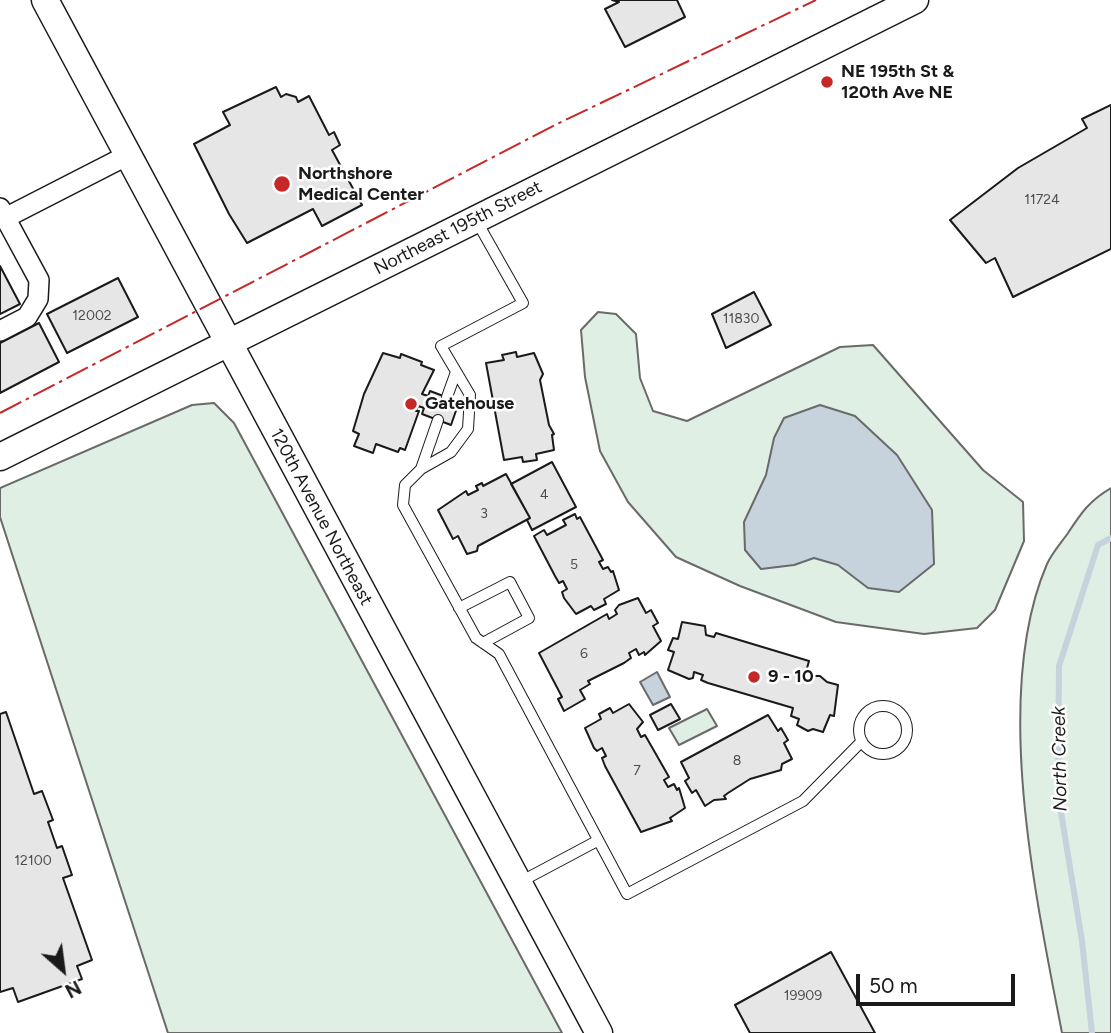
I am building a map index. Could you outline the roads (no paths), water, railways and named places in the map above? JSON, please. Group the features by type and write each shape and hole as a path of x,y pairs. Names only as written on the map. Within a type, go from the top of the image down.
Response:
{"main road":[{"name":"120th Avenue Northeast","path":"45,0 203,300 230,344 599,1033"},
{"name":"Northeast 195th Street","path":"0,457 915,0"}],"street":[{"path":"0,331 27,317 38,299 39,280 3,213 128,155"}],"lane":[{"path":"476,219 523,303 441,346 470,395 468,429 451,452 421,469 405,485 403,505 476,638 499,654 627,894 803,801 862,741"},
{"path":"447,397 456,372"},
{"path":"421,469 438,420"},
{"path":"459,608 510,582 529,618 483,643"},
{"path":"887,706 902,714 907,734 899,749 883,755 874,753 862,741 859,727 868,711 887,706"},
{"path":"519,883 597,841"}],"waterway":[{"name":"North Creek","path":"1092,1033 1082,941 1058,794 1059,666 1098,545 1111,538"}],"place":[{"name":"NE 195th St & 120th Ave NE","path":"827,82"},
{"name":"Northshore Medical Center","path":"282,184"},
{"name":"Gatehouse","path":"411,404"},
{"name":"9 - 10","path":"754,677"}]}
